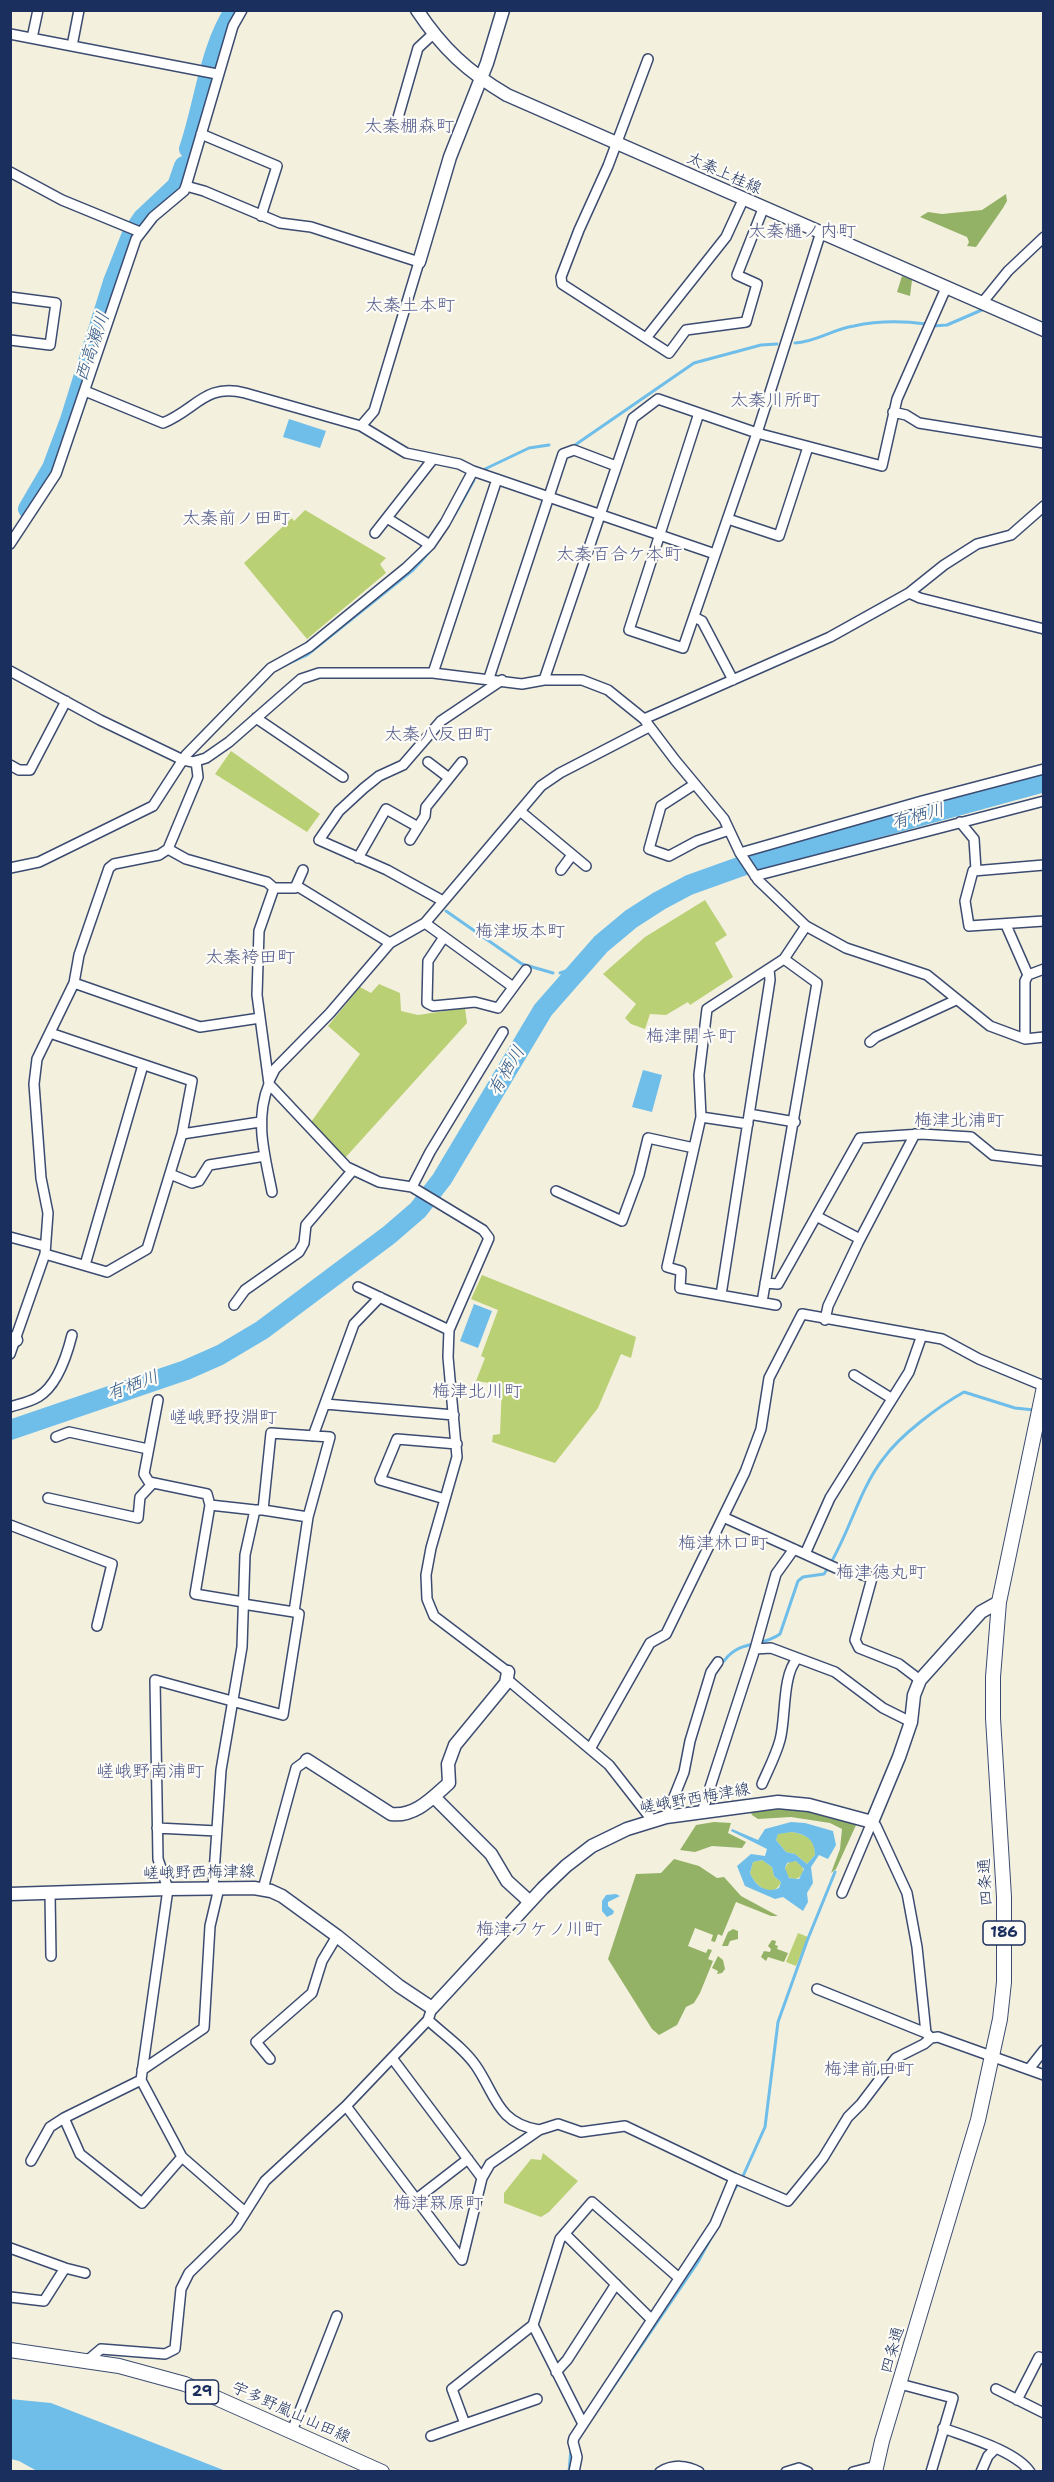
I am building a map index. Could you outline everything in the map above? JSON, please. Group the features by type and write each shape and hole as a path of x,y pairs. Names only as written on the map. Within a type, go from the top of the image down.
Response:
{"main road":[{"name":"太秦上桂線","path":"417,10 433,34 454,58 480,79 507,95 742,200 821,232 1044,330"},
{"path":"419,262 450,157 503,10"},
{"name":"四条通","path":"876,2469 978,2120 994,2055 1004,1982 1004,1897 993,1718 993,1677 999,1602 1044,1387"},
{"path":"872,1822 911,1722 914,1695 920,1680 981,1612 999,1602"},
{"path":"307,1760 391,1814 405,1816 434,1797 449,1783 448,1764 454,1745 508,1676"},
{"path":"434,1797 491,1854 507,1881 530,1902"},
{"name":"嵯峨野西梅津線","path":"10,1894 216,1888 263,1889 282,1896 337,1936 430,2014 530,1902 566,1866 592,1846 627,1829 666,1817 790,1802 820,1807 872,1822"},
{"name":"宇多野嵐山山田線","path":"10,2350 88,2360 158,2375 185,2384 382,2472"}],"street":[{"path":"32,39 38,10"},
{"path":"72,46 79,10"},
{"path":"10,544 56,474 136,230 186,186 217,74 233,26 242,10"},
{"path":"10,34 217,74"},
{"path":"397,121 418,48 433,34"},
{"path":"648,59 594,200 579,230 561,277 562,284 669,353 686,330 746,322 757,284 737,275 763,209"},
{"path":"201,134 277,165 261,216"},
{"path":"10,172 62,200 136,230"},
{"path":"186,186 204,191 280,223 311,227 419,262 374,411 361,426"},
{"path":"646,338 726,237 742,200"},
{"path":"699,413 628,630 684,648 757,433 821,232"},
{"path":"982,303 1008,271 1044,237"},
{"path":"544,680 633,418 658,399 757,433 882,466 893,412 905,377 946,288"},
{"path":"10,297 56,303 50,345 10,340"},
{"path":"85,391 163,423 188,410 211,392 235,390 361,426 406,453 459,464 473,471 715,554"},
{"path":"893,412 906,415 919,423 1044,443"},
{"path":"728,519 779,536 808,447"},
{"path":"489,678 563,454 574,450 616,466"},
{"path":"375,533 433,459"},
{"path":"10,868 39,862 153,806 183,760 271,668 309,647 406,568 430,545 445,523 473,471"},
{"path":"433,673 497,479"},
{"path":"272,1192 260,1122 263,1098 275,1069 330,1013 390,943 425,923 541,786 560,772 647,723 734,680 830,637 909,593 944,565 977,544 1011,535 1042,510"},
{"path":"387,518 430,545"},
{"path":"909,593 940,604 1044,629"},
{"path":"694,617 702,621 734,680"},
{"path":"10,672 183,760 195,761 206,758 229,742 301,679 319,673 433,673 489,678 522,684 544,680 582,680 608,690 647,723 724,819 754,875 806,926 846,948 927,975 990,1026 1024,1039 1044,1037"},
{"path":"443,901 417,885 319,840 339,811 379,776 403,765 441,721 502,680"},
{"path":"10,765 19,770 30,770 66,701"},
{"path":"256,718 343,777"},
{"path":"10,1354 45,1250 48,1213 41,1178 34,1084 37,1059 74,983 79,955 109,868 114,864 159,855 168,849 198,777 195,761"},
{"path":"428,762 449,778"},
{"path":"410,840 425,816 426,807 462,762"},
{"path":"742,855 920,798 1044,770"},
{"path":"695,784 661,806 649,849 669,856 697,841 729,830"},
{"path":"754,875 1044,801"},
{"path":"358,858 386,808 418,827"},
{"path":"520,811 586,866"},
{"path":"960,822 974,839 976,870"},
{"path":"168,849 186,859 267,882 274,888 288,890 297,886 303,870"},
{"path":"561,870 572,855"},
{"path":"1044,865 973,871 965,901 969,926 1044,921"},
{"path":"297,886 390,943"},
{"path":"274,888 259,931 257,995 269,1083 347,1167 379,1182 415,1189 483,1230 489,1238 449,1330 448,1357 458,1457 445,1498 426,1575 427,1599 434,1616 508,1676 609,1766 652,1820"},
{"path":"425,923 513,987"},
{"path":"1006,925 1028,975"},
{"path":"776,1305 680,1288 681,1271 667,1267 701,1117 699,1075 707,1010 784,959 806,926"},
{"path":"444,937 428,961 427,1003 433,1006 476,1002 498,1008 526,970"},
{"path":"762,1302 818,983 784,959"},
{"path":"721,1295 770,980 769,969"},
{"path":"1024,1039 1025,981 1028,975 1044,969"},
{"path":"74,983 200,1026 260,1018"},
{"path":"870,1042 876,1037 956,1000"},
{"path":"415,1189 429,1152 503,1032"},
{"path":"10,1237 107,1272 147,1249 183,1134 192,1082 50,1033"},
{"path":"85,1265 143,1065"},
{"path":"701,1117 795,1122"},
{"path":"183,1134 260,1122"},
{"path":"765,1283 778,1284 860,1138 915,1134 971,1137 993,1155 1044,1161"},
{"path":"825,1320 828,1306 860,1239 915,1134"},
{"path":"556,1191 622,1221 639,1175 648,1138 694,1148"},
{"path":"170,1174 192,1182 199,1181 208,1165 265,1156"},
{"path":"234,1305 245,1290 299,1252 304,1243 306,1226 353,1170"},
{"path":"816,1216 860,1239"},
{"path":"358,1287 449,1330"},
{"path":"313,1436 354,1324 380,1297"},
{"path":"590,1749 650,1643 666,1634 745,1472 761,1429 769,1378 802,1314 825,1320 942,1339 979,1359 1044,1387"},
{"path":"10,1407 39,1396 50,1384 67,1355 72,1335"},
{"path":"805,1554 830,1498 909,1372 922,1335"},
{"path":"854,1375 891,1398"},
{"path":"158,1400 144,1474 149,1482 207,1494 210,1505 195,1594 299,1614 283,1714 155,1680 158,1859 168,1889 142,2075 182,2157 245,2212"},
{"path":"325,1404 453,1415"},
{"path":"57,1437 69,1432 148,1449"},
{"path":"30,2161 50,2127 142,2075 204,2028 210,1926 216,1888 221,1770 242,1647 245,1555 259,1510 271,1433 330,1437 308,1516 294,1612"},
{"path":"445,1498 380,1480 397,1439 457,1444"},
{"path":"48,1498 138,1518 140,1497 153,1483"},
{"path":"210,1505 308,1516"},
{"path":"723,1517 838,1569 872,1578 855,1640 860,1648 899,1664 920,1680"},
{"path":"10,1525 112,1564 97,1626"},
{"path":"702,1812 755,1649 776,1574 794,1549"},
{"path":"755,1649 771,1648 835,1672 883,1708 911,1722"},
{"path":"762,1784 780,1740 786,1692 793,1663 797,1659"},
{"path":"666,1817 684,1772 690,1741 711,1672 718,1662"},
{"path":"263,1889 296,1768 307,1760"},
{"path":"346,2106 462,2260 482,2178 490,2164 539,2130 558,2124 581,2132 625,2126 788,2201 823,2158 848,2117 861,2104 896,2058 924,2044 929,2036 907,1893 876,1826 872,1822 842,1893"},
{"path":"157,1828 217,1831"},
{"path":"50,1894 51,1956"},
{"path":"270,2059 256,2042 312,1993 322,1961 337,1936"},
{"path":"817,1989 929,2036 994,2055 1044,2075"},
{"path":"88,2360 101,2349 165,2354 175,2349 181,2289 189,2273 236,2227 265,2181 346,2106 430,2014 476,2065 504,2114 523,2126 539,2130"},
{"path":"1029,2069 1044,2050"},
{"path":"392,2058 482,2178"},
{"path":"64,2118 80,2154 142,2204 182,2157"},
{"path":"415,2200 468,2159"},
{"path":"574,2472 577,2457 573,2442 651,2319 688,2268 716,2223 734,2178"},
{"path":"465,2424 452,2389 533,2325 560,2239 592,2202 679,2278"},
{"path":"565,2234 651,2319"},
{"path":"10,2248 85,2273"},
{"path":"10,2297 44,2301 65,2268"},
{"path":"556,2372 567,2360 616,2284"},
{"path":"292,2431 337,2316"},
{"path":"533,2325 583,2424"},
{"path":"1017,2400 1039,2357 1044,2359"},
{"path":"900,2384 953,2398 931,2472"},
{"path":"996,2389 1044,2413"},
{"path":"431,2436 537,2399"},
{"path":"943,2428 1025,2464 1030,2472"},
{"path":"981,2472 988,2456 995,2449"},
{"path":"660,2472 668,2467 687,2466 699,2472"},
{"path":"786,2472 799,2468 808,2472"},
{"path":"853,2472 862,2468 876,2469"}],"green space":[{"path":"1006,194 1007,201 976,247 967,246 969,242 967,237 920,217 928,212 942,214 982,210"},
{"path":"902,276 912,280 910,296 897,292"},
{"path":"305,510 386,558 380,564 386,573 307,639 244,563 292,518 294,521"},
{"path":"231,751 320,814 307,832 215,774"},
{"path":"705,900 727,935 715,943 733,977 690,1005 688,1002 666,1015 650,1014 645,1029 631,1024 625,1018 636,1004 603,974 645,937"},
{"path":"379,984 400,993 401,1011 418,1015 465,1008 467,1023 345,1158 311,1122 360,1054 328,1026 360,987 371,993"},
{"path":"482,1275 636,1337 631,1358 621,1354 598,1408 555,1463 492,1442 493,1435 500,1434 502,1385 476,1381 485,1358 481,1356 498,1310 471,1299"},
{"path":"779,1807 823,1814 857,1823 836,1869 831,1873 840,1849 842,1829 830,1823 791,1817 758,1819 750,1811"},
{"path":"714,1822 731,1823 728,1833 746,1842 742,1848 712,1846 695,1852 680,1850 696,1825"},
{"path":"792,1832 809,1838 814,1845 815,1855 807,1864 795,1854 786,1852 776,1840 778,1833"},
{"path":"674,1859 699,1866 717,1878 724,1877 741,1896 778,1916 771,1916 736,1902 722,1936 718,1934 715,1942 711,1941 713,1935 695,1928 688,1946 706,1953 708,1949 712,1950 708,1959 713,1961 694,2003 686,2007 677,2025 659,2035 652,2029 608,1959 636,1874 661,1873"},
{"path":"762,1860 772,1867 774,1876 781,1882 773,1890 764,1889 750,1873 753,1862"},
{"path":"794,1861 801,1863 803,1870 801,1877 794,1879 787,1877 785,1870 787,1863"},
{"path":"733,1929 738,1931 738,1939 730,1941 728,1946 722,1946 728,1932"},
{"path":"798,1933 808,1937 796,1966 786,1962"},
{"path":"772,1940 776,1941 777,1949 788,1953 784,1962 768,1957 766,1961 761,1957 764,1951 770,1952 771,1949 768,1946"},
{"path":"718,1956 723,1960 725,1969 722,1973 717,1974 718,1971 712,1968"},
{"path":"543,2153 578,2181 549,2212 541,2217 504,2203 504,2193 531,2159 541,2160"}],"water":[{"path":"289,419 326,431 320,448 283,437"},
{"path":"643,1070 662,1075 652,1112 632,1107"},
{"path":"474,1304 492,1311 478,1348 460,1341"},
{"path":"791,1822 805,1823 833,1831 836,1845 828,1859 819,1855 811,1867 813,1883 807,1893 808,1902 803,1911 783,1897 775,1899 745,1886 737,1866 751,1854 765,1856 767,1849 731,1831 732,1829 758,1840 765,1829","holes":["792,1832 805,1836 813,1845 815,1855 807,1864 795,1854 786,1852 776,1840 778,1834","762,1860 772,1867 774,1876 781,1882 779,1888 769,1890 758,1885 750,1873 753,1862","796,1861 804,1869 799,1879 789,1878 785,1868 787,1863"]},
{"path":"606,1895 620,1896 608,1902 608,1906 614,1911 607,1917 602,1911 602,1901"},
{"path":"10,2399 51,2403 226,2471 37,2471 11,2459"}],"waterway":[{"name":"西高瀬川","path":"189,149 213,59 226,25 235,10"},
{"name":"西高瀬川","path":"28,509 52,468 70,420 113,282 132,234 143,218 177,186 184,166"},
{"path":"933,326 947,325 984,309"},
{"path":"795,343 863,324 890,322 926,324"},
{"path":"575,445 694,363 761,345 777,344"},
{"path":"485,469 529,448 549,445"},
{"path":"281,667 307,655 413,570 423,560 454,516 474,480"},
{"name":"有栖川","path":"10,1430 186,1370 220,1355 262,1330 389,1235 418,1210 442,1179 543,1010 601,944 631,919 659,901 689,885 756,861 1044,782"},
{"path":"446,911 522,964 553,973"},
{"path":"560,973 578,967"},
{"path":"724,1661 737,1649 780,1634 798,1581 803,1577 824,1574 840,1546 874,1472 899,1440 920,1422 964,1392 1015,1408 1034,1410"},
{"path":"734,2190 743,2176 765,2127 778,2022 835,1872"},
{"path":"580,2436 698,2262 712,2236"},
{"path":"569,2472 571,2448"}],"district":[{"name":"太秦棚森町","path":"409,127"},
{"name":"太秦樋ノ内町","path":"802,232"},
{"name":"太秦土本町","path":"410,306"},
{"name":"太秦川所町","path":"775,401"},
{"name":"太秦前ノ田町","path":"236,519"},
{"name":"太秦百合ケ本町","path":"619,555"},
{"name":"太秦八反田町","path":"438,735"},
{"name":"梅津坂本町","path":"520,932"},
{"name":"太秦袴田町","path":"250,958"},
{"name":"梅津開キ町","path":"691,1037"},
{"name":"梅津北浦町","path":"959,1121"},
{"name":"梅津北川町","path":"477,1392"},
{"name":"嵯峨野投淵町","path":"223,1418"},
{"name":"梅津林口町","path":"723,1544"},
{"name":"梅津徳丸町","path":"881,1573"},
{"name":"嵯峨野南浦町","path":"150,1772"},
{"name":"梅津フケノ川町","path":"539,1930"},
{"name":"梅津前田町","path":"869,2070"},
{"name":"梅津罧原町","path":"438,2204"}]}
